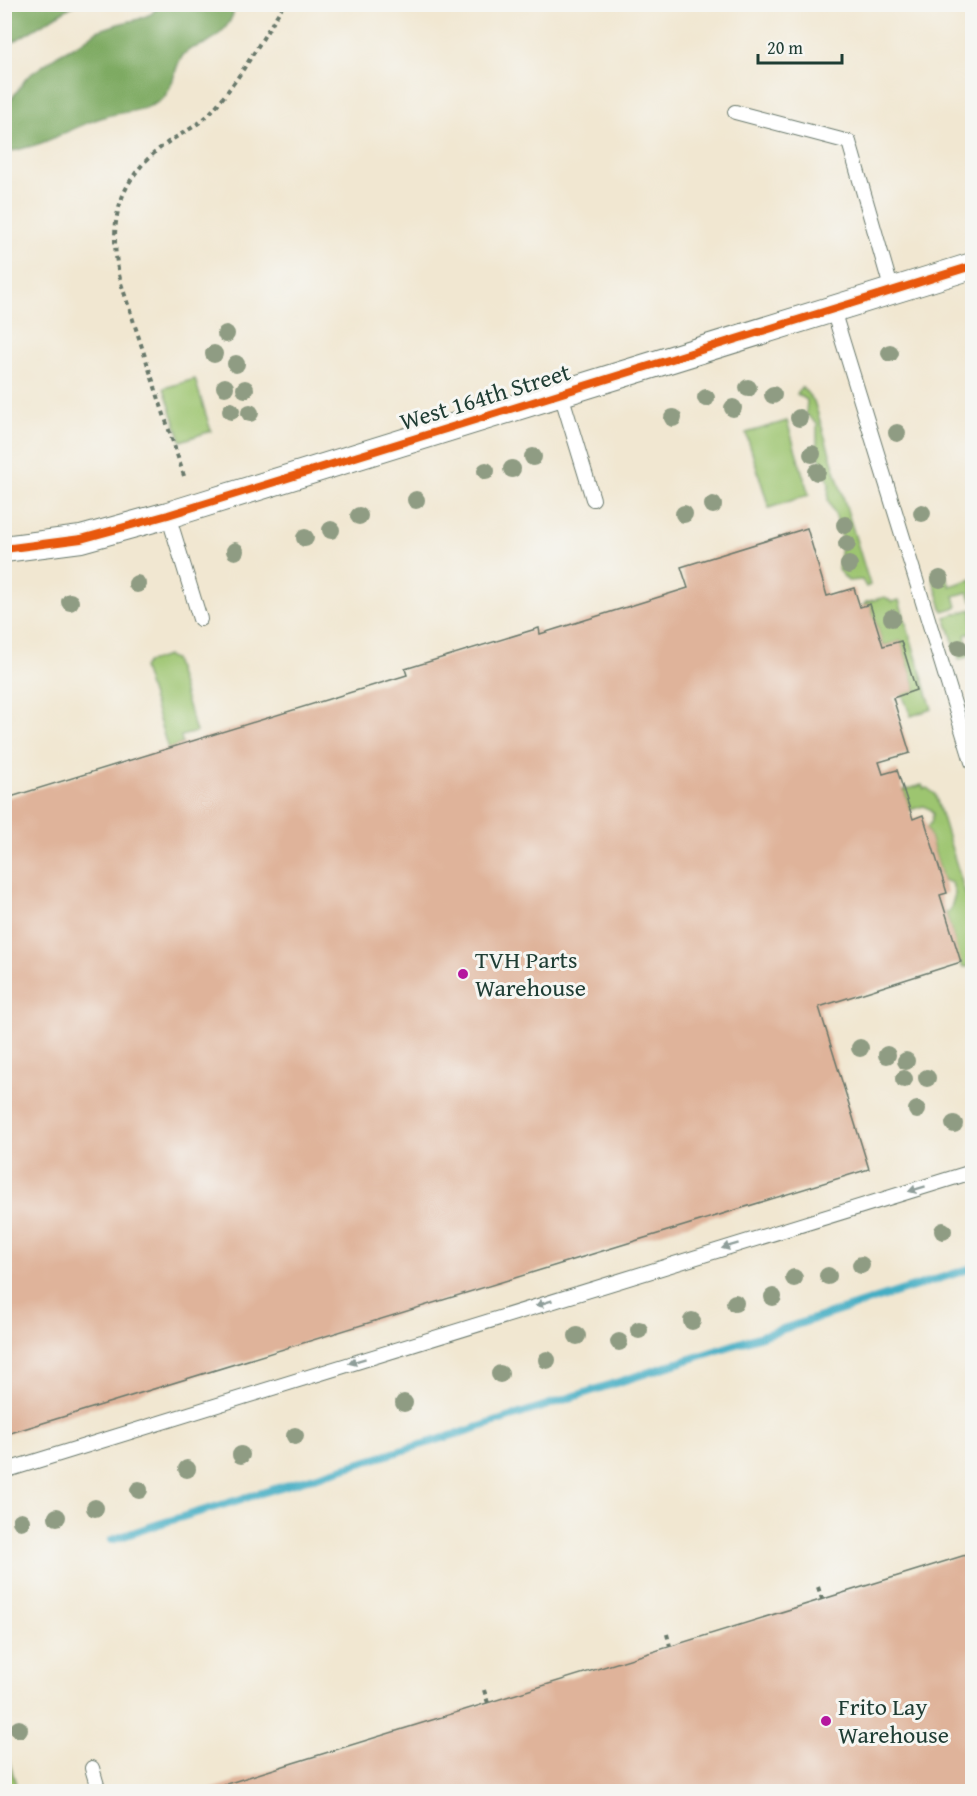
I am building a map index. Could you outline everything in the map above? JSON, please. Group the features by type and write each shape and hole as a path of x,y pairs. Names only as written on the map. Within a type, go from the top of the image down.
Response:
{"street":[{"name":"West 164th Street","path":"4,549 81,539 168,515 972,266"}],"lane":[{"path":"735,112 849,142 892,291"},
{"path":"833,310 972,762"},
{"path":"561,394 593,499"},
{"path":"168,515 200,619"},
{"path":"4,1471 972,1172"},
{"path":"92,1768 99,1791"}],"path":[{"path":"184,476 121,283 116,262 116,220 123,197 134,174 145,159 206,117 248,63 284,4"},
{"path":"818,1587 822,1599"},
{"path":"667,1634 670,1646"},
{"path":"484,1690 488,1702"}],"green space":[{"path":"5,4 74,4 74,5 5,47"},
{"path":"161,4 234,5 234,11 221,32 184,54 168,91 158,102 144,108 96,119 39,144 5,153 5,108 27,77 97,31 151,14"},
{"path":"195,379 211,431 181,441 164,388"},
{"path":"802,387 814,401 870,585 866,587 862,580 848,581 838,570 842,538 828,500 829,484 825,469 817,453 817,424 806,414 807,400 797,394"},
{"path":"787,421 809,495 769,508 746,433"},
{"path":"940,566 950,586 972,579 972,602 968,592 954,596 957,607 943,611 933,580 933,571"},
{"path":"885,597 892,602 899,600 932,709 911,716 902,694 916,690 901,641 883,646 870,604 863,606 866,602"},
{"path":"972,609 972,632 965,635 969,655 959,659 945,617"},
{"path":"167,656 174,659 196,732 181,736 182,744 168,749 143,668 148,662"},
{"path":"922,785 924,789 927,788 935,794 972,915 972,966 961,965 946,913 950,911 955,894 952,883 943,880 927,827 931,823 933,814 930,809 923,806 910,810 904,790"},
{"path":"5,1748 18,1791 5,1791"}],"building":[{"name":"TVH Parts Warehouse","path":"807,528 827,596 854,588 860,607 870,604 883,646 901,641 916,690 893,698 910,753 879,762 883,774 897,770 913,819 923,815 947,893 940,895 961,962 819,1007 869,1169 4,1435 4,799 407,675 405,669 539,628 540,634 688,588 681,567"},
{"name":"Frito Lay Warehouse","path":"972,1553 972,1792 201,1792 293,1763"}],"waterway":[{"path":"112,1540 473,1429 972,1268"}],"cycle path":[{"path":"4,549 81,539 168,515 972,266"}],"place":[{"name":"TVH Parts Warehouse","path":"463,974"},
{"name":"Frito Lay Warehouse","path":"826,1721"}]}
